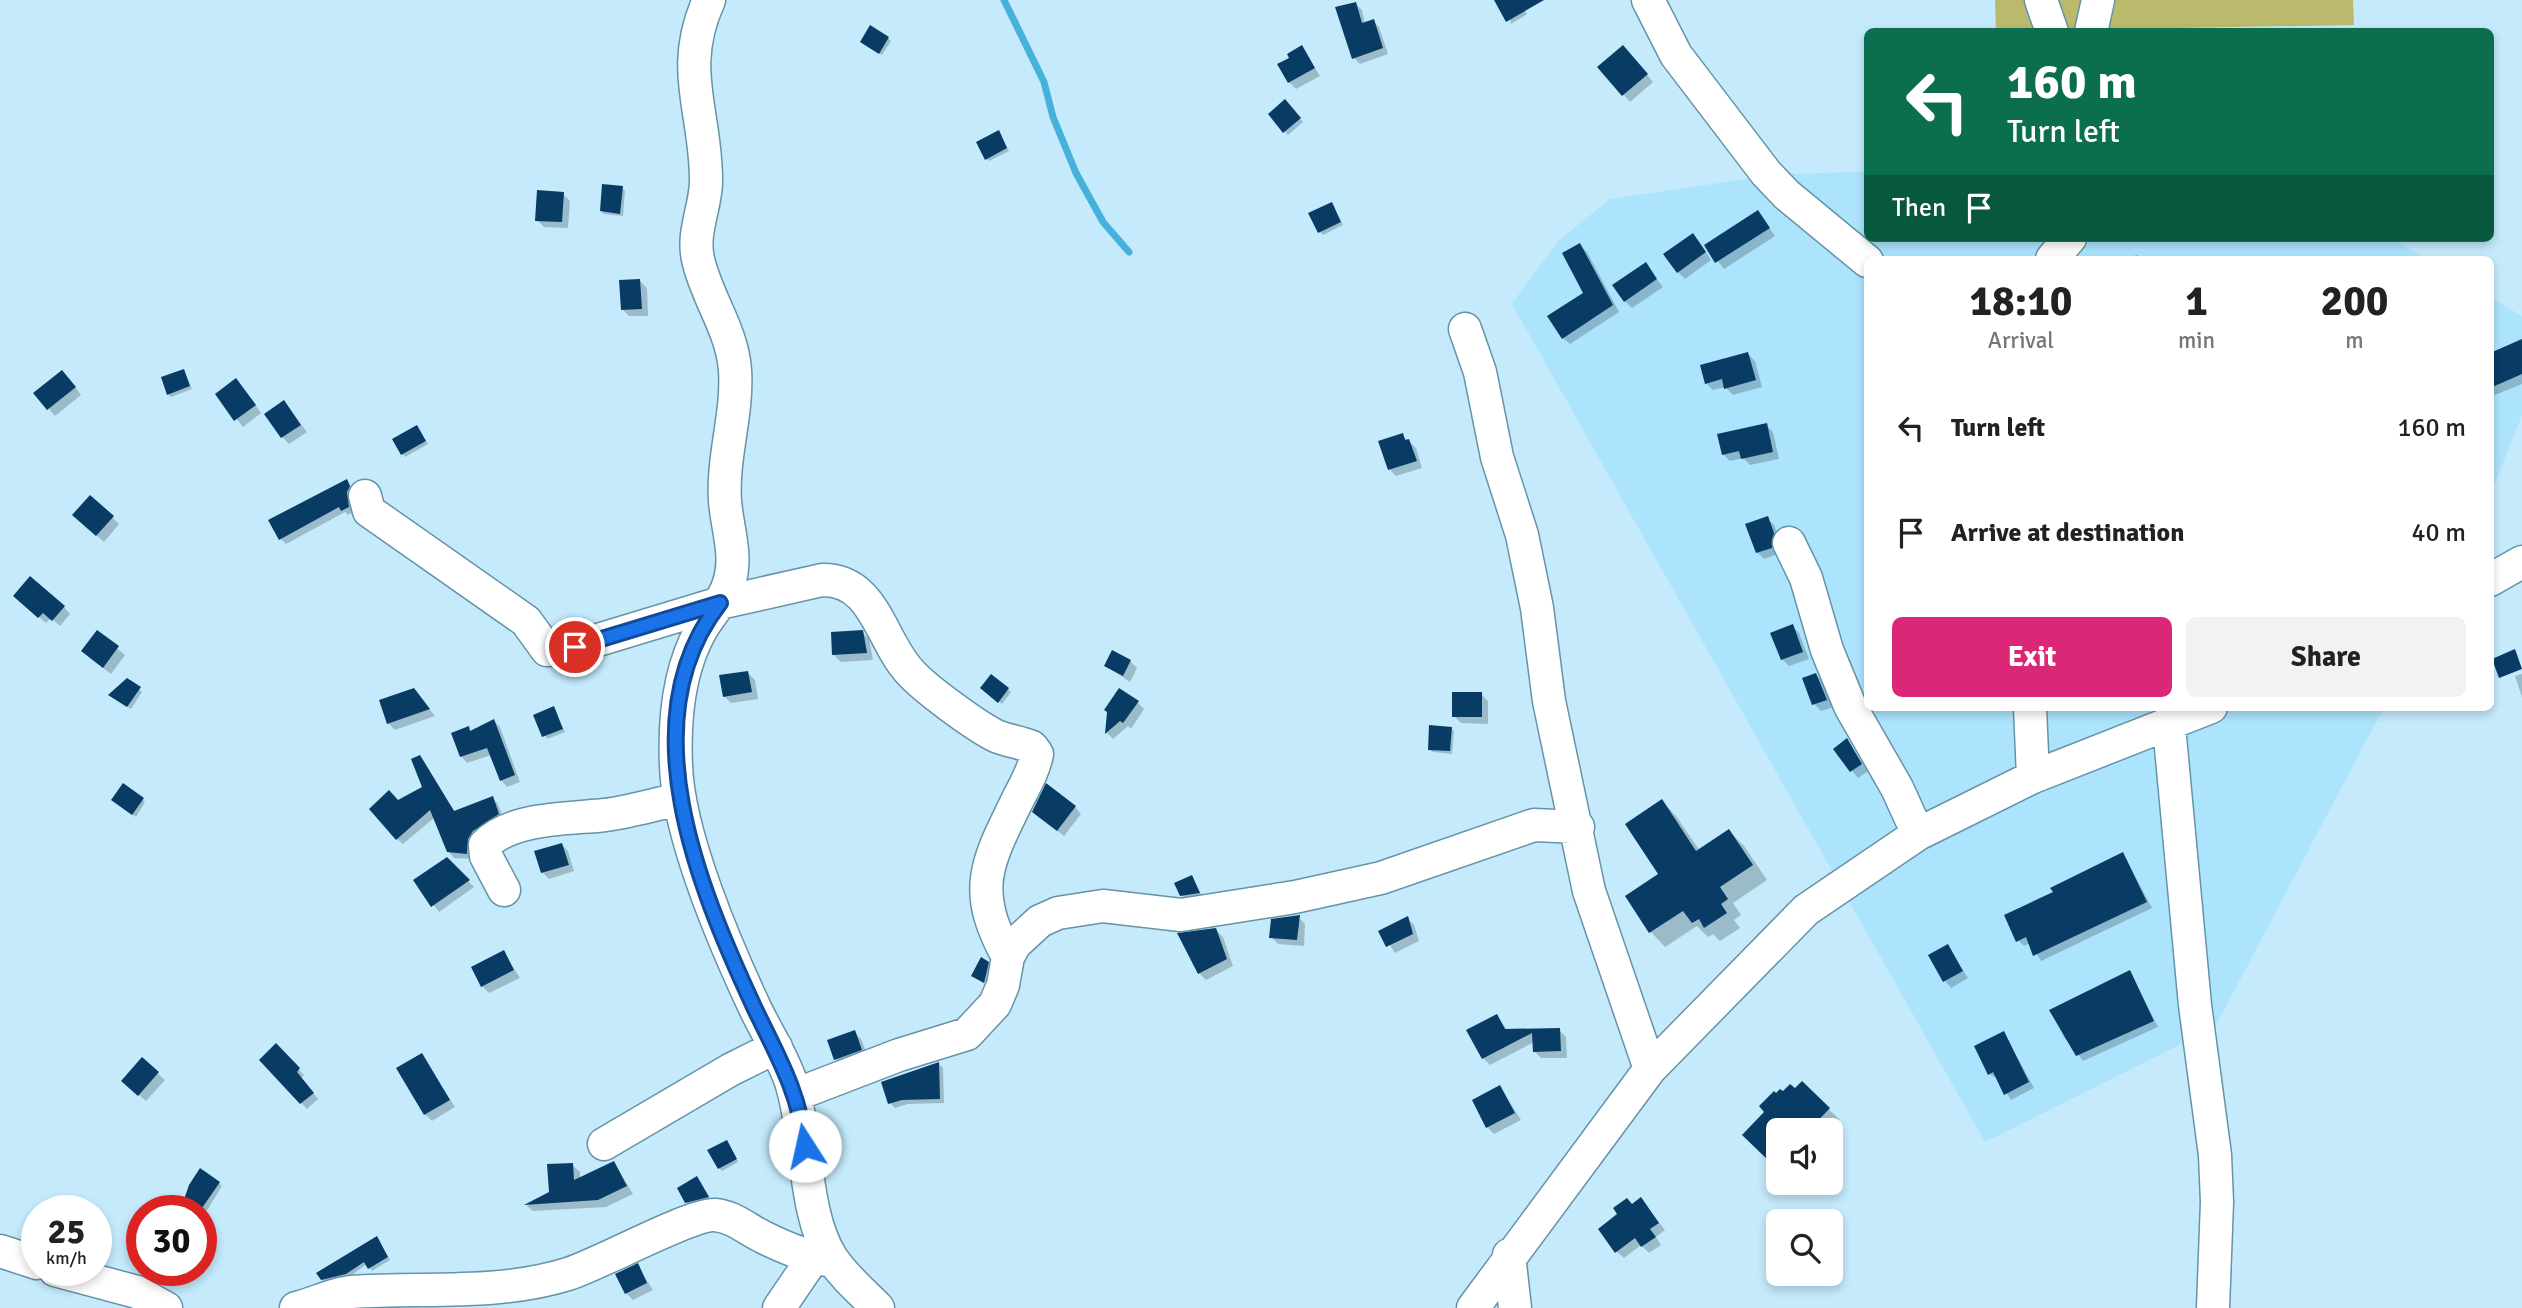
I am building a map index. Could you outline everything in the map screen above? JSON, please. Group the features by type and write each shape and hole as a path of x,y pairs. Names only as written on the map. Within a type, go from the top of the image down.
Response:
{"street":[{"path":"709,0 695,37 692,58 706,159 706,189 696,252 706,287 731,344 735,367 724,488 733,568 720,603 699,634 682,675 676,766 680,799 708,894 754,1006 776,1047 795,1095 803,1128 811,1195 825,1247 823,1259 779,1308"},
{"path":"1647,0 1676,55 1766,173 1805,211 1864,259"},
{"path":"2041,0 2051,28"},
{"path":"2092,28 2098,0"},
{"path":"2055,256 2067,242"},
{"path":"1465,329 1480,372 1497,457 1522,536 1538,608 1549,701 1578,827 1589,891 1650,1069"},
{"path":"365,496 369,511 526,621 547,650 575,647 720,603 822,580 836,580 852,587 874,611 904,664 922,683 993,734 1032,747 1037,754 998,839 985,878 985,904 992,928 1008,957"},
{"path":"1789,543 1806,578 1827,650 1850,706 1897,788 1918,834"},
{"path":"2494,578 2522,562"},
{"path":"2030,711 2033,777"},
{"path":"1473,1308 1650,1069 1806,910 1918,834 2033,777 2202,711"},
{"path":"2169,726 2195,1005 2215,1155 2217,1202 2213,1308"},
{"path":"504,890 486,856 485,845 492,837 540,821 605,815 680,799"},
{"path":"795,1095 899,1055 967,1034 995,1004 1003,985 1008,957 1029,930 1058,913 1103,906 1181,915 1295,897 1381,878 1534,825 1578,827"},
{"path":"604,1144 730,1070 776,1047"},
{"path":"296,1308 349,1292 453,1291 534,1283 606,1260 694,1220 713,1215 737,1220 762,1237 823,1259 878,1308"},
{"path":"0,1251 21,1258"},
{"path":"1510,1255 1515,1308"},
{"path":"112,1285 137,1292 166,1308"}],"shaded area":[{"path":"1995,0 2353,0 2354,25 1996,28"},
{"path":"1864,172 1864,242 2398,242 2421,256 1864,256 1864,711 2382,711 2215,1027 1985,1142 1512,304 1558,241 1610,199 1780,174"},
{"path":"2494,299 2522,316 2522,415 2494,486"}],"building":[{"path":"1494,0 1544,0 1506,22"},
{"path":"1356,2 1362,23 1374,19 1383,48 1352,59 1335,7"},
{"path":"870,25 889,37 879,54 860,42"},
{"path":"1302,45 1315,68 1288,83 1277,64 1289,58 1287,54"},
{"path":"1623,45 1648,74 1622,96 1597,67"},
{"path":"1285,99 1301,118 1283,133 1268,114"},
{"path":"999,130 1007,148 985,160 976,142"},
{"path":"602,184 623,186 620,214 600,211"},
{"path":"537,190 564,192 562,222 535,221"},
{"path":"1332,202 1341,222 1318,233 1308,213"},
{"path":"1758,210 1770,228 1715,263 1704,245"},
{"path":"1693,233 1706,252 1677,273 1663,254"},
{"path":"1580,243 1613,305 1562,339 1547,316 1583,293 1562,253"},
{"path":"1646,262 1657,279 1624,302 1612,285"},
{"path":"640,279 642,309 621,310 619,280"},
{"path":"2522,339 2522,374 2494,386 2494,351"},
{"path":"1748,352 1756,380 1724,389 1722,379 1705,384 1700,365"},
{"path":"184,369 190,386 167,395 161,377"},
{"path":"62,370 76,387 47,410 33,393"},
{"path":"236,378 256,405 234,421 215,394"},
{"path":"284,400 301,425 281,438 264,414"},
{"path":"1767,423 1773,452 1741,459 1739,451 1722,455 1717,434"},
{"path":"417,425 426,441 401,455 392,439"},
{"path":"1403,433 1405,440 1409,439 1417,461 1388,470 1378,441"},
{"path":"347,479 350,486 347,492 349,507 341,511 339,507 279,540 268,520"},
{"path":"90,495 114,516 96,536 72,515"},
{"path":"1768,516 1774,533 1772,548 1756,553 1745,524"},
{"path":"30,576 65,606 52,621 43,613 38,618 13,596"},
{"path":"1793,624 1803,652 1781,660 1770,633"},
{"path":"97,630 119,646 103,668 81,651"},
{"path":"863,630 867,653 832,655 831,632"},
{"path":"2515,649 2522,669 2499,678 2494,658"},
{"path":"1112,650 1131,660 1123,676 1104,666"},
{"path":"748,671 752,692 723,697 719,675"},
{"path":"1816,673 1827,700 1812,705 1802,678"},
{"path":"991,674 1009,688 998,703 980,688"},
{"path":"127,678 141,687 127,707 108,695"},
{"path":"414,688 430,709 387,724 379,700"},
{"path":"1119,688 1139,701 1123,723 1120,721 1105,734 1107,712 1104,710"},
{"path":"1452,692 1482,692 1482,717 1452,717"},
{"path":"554,706 563,729 542,737 533,715"},
{"path":"494,719 515,775 500,781 487,748 460,757 451,733 469,726 470,731"},
{"path":"1429,725 1452,727 1450,751 1428,750"},
{"path":"1847,738 1862,764 1850,772 1833,749"},
{"path":"420,755 454,811 493,796 499,814 473,831 468,839 467,854 447,852 430,810 396,840 369,809 389,790 398,800 422,787 411,759"},
{"path":"123,783 144,798 132,815 111,800"},
{"path":"1046,783 1076,806 1057,831 1032,812"},
{"path":"1662,799 1696,851 1729,829 1753,865 1720,887 1728,899 1721,904 1727,913 1704,928 1699,919 1692,923 1683,911 1649,933 1625,896 1658,874 1625,824"},
{"path":"562,843 569,865 541,873 534,851"},
{"path":"2123,852 2147,902 2033,956 2026,937 2016,942 2004,915 2053,892 2050,888"},
{"path":"447,857 470,880 431,907 413,880"},
{"path":"1192,875 1200,893 1180,896 1174,883"},
{"path":"1300,915 1297,940 1269,938 1271,919"},
{"path":"1408,916 1413,934 1386,947 1378,931"},
{"path":"1216,928 1227,959 1198,974 1177,933"},
{"path":"1948,944 1963,971 1943,982 1928,955"},
{"path":"504,950 514,970 481,987 471,967"},
{"path":"981,957 989,962 984,983 971,976"},
{"path":"2130,970 2154,1021 2076,1056 2049,1010"},
{"path":"1497,1014 1505,1029 1560,1028 1561,1051 1533,1052 1532,1033 1482,1059 1466,1030"},
{"path":"855,1030 862,1050 834,1060 827,1040"},
{"path":"2004,1031 2029,1082 2004,1095 1993,1072 1988,1075 1974,1046"},
{"path":"276,1043 300,1068 297,1072 314,1093 300,1104 259,1060"},
{"path":"422,1053 450,1100 424,1115 396,1068"},
{"path":"142,1057 159,1072 138,1096 121,1081"},
{"path":"939,1062 940,1099 902,1100 888,1104 881,1082"},
{"path":"1802,1081 1830,1108 1820,1118 1766,1118 1766,1158 1742,1135 1764,1112 1759,1106 1774,1091 1783,1091 1790,1084 1795,1088"},
{"path":"1500,1085 1515,1113 1486,1128 1472,1100"},
{"path":"727,1140 737,1159 718,1169 707,1150"},
{"path":"614,1161 627,1186 598,1200 524,1205 549,1192 547,1164 573,1163 574,1180"},
{"path":"200,1168 220,1182 211,1195 186,1195"},
{"path":"697,1176 709,1197 685,1203 677,1188"},
{"path":"1641,1197 1659,1223 1650,1229 1656,1237 1641,1247 1635,1238 1615,1253 1598,1229 1617,1214 1613,1208 1627,1198 1632,1204"},
{"path":"377,1236 388,1257 368,1269 364,1262 346,1274 321,1280 316,1273"},
{"path":"638,1263 647,1283 625,1294 615,1274"}],"waterway":[{"path":"1004,0 1044,82 1053,117 1076,173 1103,222 1129,252"}],"route":[{"path":"575,647 720,603 699,634 682,675 676,766 680,799 708,894 754,1006 787,1071 803,1128 805,1146"}]}
